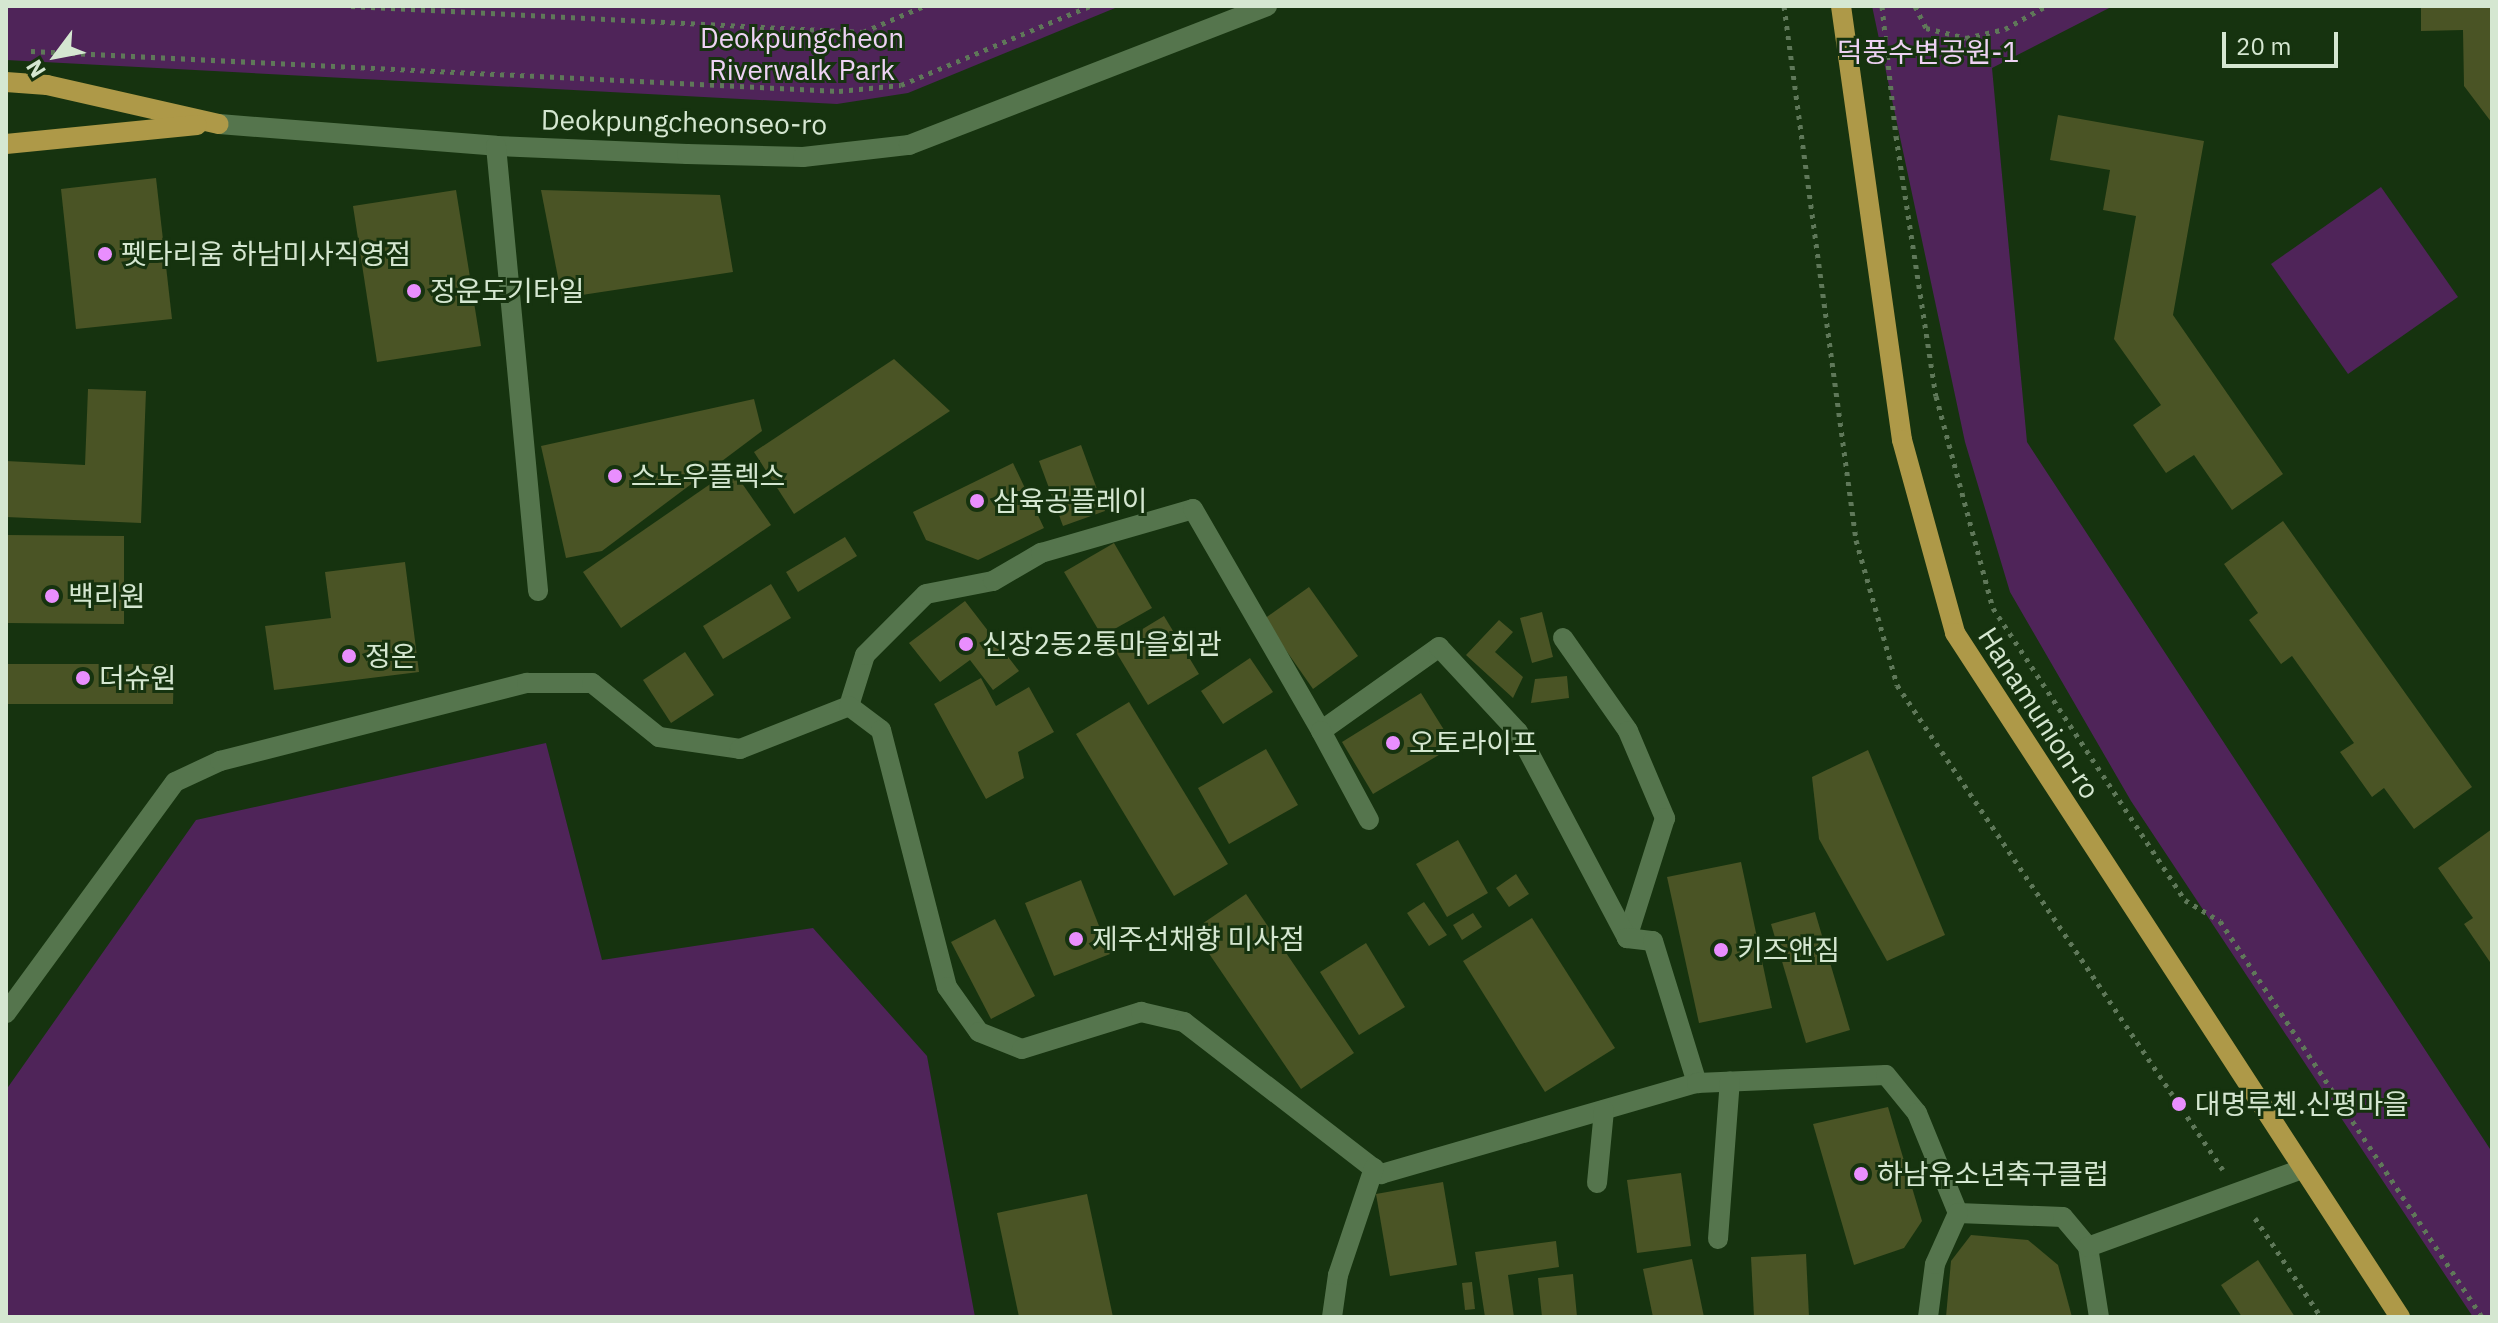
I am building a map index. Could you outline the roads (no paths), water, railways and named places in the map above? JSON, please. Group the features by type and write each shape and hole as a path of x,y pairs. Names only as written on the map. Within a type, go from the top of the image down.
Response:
{"main road":[{"name":"Hanamunion-ro","path":"1841,6 1902,440 1955,633 2300,1170 2400,1317"},
{"path":"6,82 47,85 219,124"},
{"path":"6,144 219,124"}],"street":[{"name":"Deokpungcheonseo-ro","path":"219,124 496,146 803,157 909,145 1267,6"},
{"path":"496,146 538,591"},
{"path":"849,706 865,655 926,594 993,581 1041,553 1193,509 1369,820"},
{"path":"1563,638 1628,731 1665,818 1627,938"},
{"path":"1321,731 1439,647 1518,732 1627,938"},
{"path":"6,1013 175,782 220,761 527,683 592,683 659,737 740,749 849,706"},
{"path":"849,706 881,730 947,987 979,1032 1022,1049 1141,1012 1184,1022 1381,1174 1697,1083 1886,1075 1917,1113 1958,1213 1935,1264 1928,1317"},
{"path":"1627,938 1653,941 1697,1083"},
{"path":"1718,1239 1730,1081"},
{"path":"1597,1183 1604,1110"},
{"path":"1332,1317 1338,1275 1374,1168"},
{"path":"2088,1247 2300,1170"},
{"path":"1958,1213 2063,1217 2088,1247 2099,1317"}],"place":[{"name":"펫타리움 하남미사직영점","path":"105,254"},
{"name":"정운도기타일","path":"414,291"},
{"name":"스노우플렉스","path":"615,476"},
{"name":"삼육공플레이","path":"977,501"},
{"name":"백리원","path":"52,596"},
{"name":"신장2동2통마을회관","path":"966,644"},
{"name":"정온","path":"349,656"},
{"name":"더슈원","path":"83,678"},
{"name":"오토라이프","path":"1393,743"},
{"name":"제주선채향 미사점","path":"1076,939"},
{"name":"키즈앤짐","path":"1721,950"},
{"name":"대명루첸.신평마을","path":"2179,1104"},
{"name":"하남유소년축구클럽","path":"1861,1174"}],"park label":[{"name":"덕풍수변공원-1","path":"1928,52"},
{"name":"Deokpungcheon Riverwalk Park","path":"802,54"}]}
